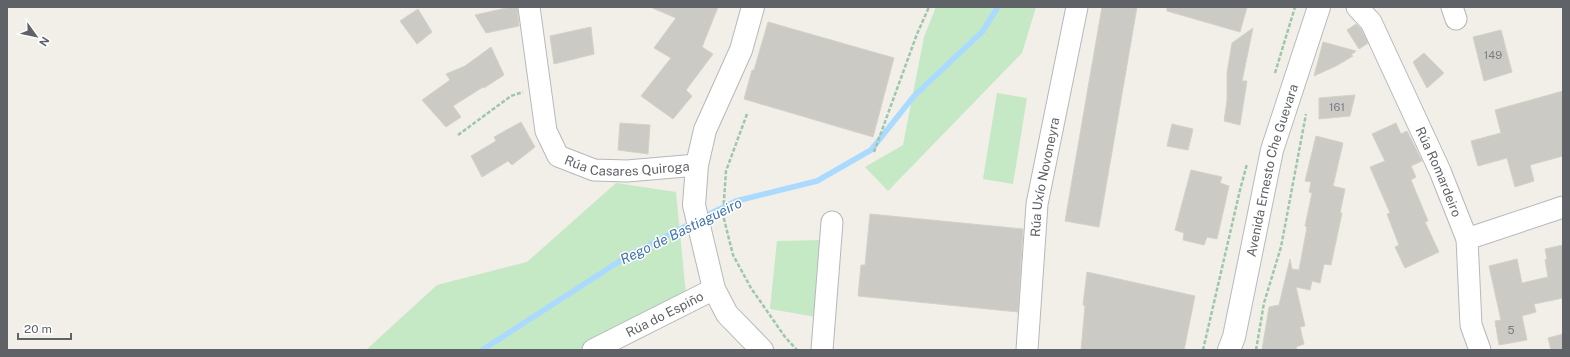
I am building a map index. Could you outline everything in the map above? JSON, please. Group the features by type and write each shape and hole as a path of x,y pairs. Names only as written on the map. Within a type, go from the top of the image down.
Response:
{"street":[{"name":"Rúa Casares Quiroga","path":"529,7 546,131 558,156 594,170 627,170 696,165"},
{"name":"Rúa Casares Quiroga","path":"753,7 741,50 705,130 696,165 694,205 714,289 727,314 762,350"},
{"name":"Rúa Uxío Novoneyra","path":"1028,350 1037,204 1077,7"},
{"name":"Avenida Ernesto Che Guevara","path":"1232,346 1272,150 1319,7"},
{"name":"Rúa Romardeiro","path":"1357,7 1371,22 1440,171 1467,239 1471,325 1480,350"},
{"path":"1467,239 1563,207"},
{"path":"822,350 832,222"},
{"name":"Rúa do Espiño","path":"593,350 714,289"}],"path":[{"path":"874,152 917,34 929,7"},
{"path":"458,135 511,96 540,87"},
{"path":"1256,350 1264,303 1281,247 1306,112"},
{"path":"747,114 726,171 723,216 733,255 751,288 785,337 797,350"}],"green space":[{"path":"936,7 1036,7 1022,53 888,191 865,167 903,145 924,37"},
{"path":"997,93 1027,98 1013,184 983,179"},
{"path":"616,183 676,192 688,315 615,350 366,350 437,285 527,262"},
{"path":"825,240 816,317 770,309 777,241"}],"building":[{"path":"517,7 519,26 486,33 475,15"},
{"path":"650,7 718,7 702,47 713,54 686,90 692,96 673,119 641,96 671,58 654,48 676,18"},
{"path":"1102,7 1137,7 1099,227 1065,221"},
{"path":"1167,7 1247,7 1240,32 1167,11"},
{"path":"418,9 432,32 417,44 400,21"},
{"path":"768,22 894,58 873,137 744,99"},
{"path":"1356,24 1361,29 1368,43 1359,49 1347,30"},
{"path":"591,27 594,54 554,64 550,36"},
{"path":"1253,28 1242,81 1247,81 1240,125 1224,121 1227,101 1227,73 1232,43"},
{"path":"1501,30 1512,72 1484,81 1473,37"},
{"path":"1323,42 1356,51 1351,55 1353,56 1314,76"},
{"path":"491,47 504,75 453,106 461,117 446,127 422,100 450,80 446,74 465,66"},
{"path":"1424,53 1444,73 1427,88 1413,62"},
{"path":"1563,91 1563,156 1530,165 1534,181 1515,187 1507,158 1478,166 1471,141 1501,133 1495,110"},
{"path":"1355,95 1350,116 1319,119 1319,98"},
{"path":"521,122 535,147 512,165 508,161 482,177 471,156 496,141 494,137"},
{"path":"620,123 650,125 648,154 618,150"},
{"path":"1396,123 1401,134 1407,131 1422,161 1411,166 1416,177 1411,180 1428,221 1425,222 1439,252 1405,268 1395,247 1399,245 1387,214 1390,213 1370,167 1385,161 1372,134"},
{"path":"1172,124 1193,129 1188,150 1167,146"},
{"path":"1316,136 1343,143 1333,186 1345,189 1340,213 1342,213 1331,265 1324,264 1320,283 1312,281 1310,290 1296,287 1305,326 1300,327 1304,344 1296,347 1297,350 1262,350 1269,307 1279,305 1290,259 1292,269 1299,270 1307,227 1305,226 1312,193 1309,192 1311,182 1305,181"},
{"path":"1191,170 1222,177 1220,183 1229,186 1217,239 1207,237 1204,245 1183,240 1184,233 1175,230"},
{"path":"870,214 1023,229 1018,312 858,296 861,265 865,265"},
{"path":"1563,245 1563,298 1534,304 1536,312 1522,316 1527,340 1499,345 1495,321 1501,320 1489,266 1517,259 1522,283 1548,277 1545,249"},
{"path":"1087,272 1195,296 1184,350 1081,350 1085,306 1083,305"},
{"path":"1563,334 1563,350 1551,350 1548,338"}],"waterway":[{"name":"Rego de Bastiagueiro","path":"701,218 736,201 817,181 871,150 914,96 982,32 998,7"},
{"name":"Rego de Bastiagueiro","path":"482,350 626,257 694,222"}]}
